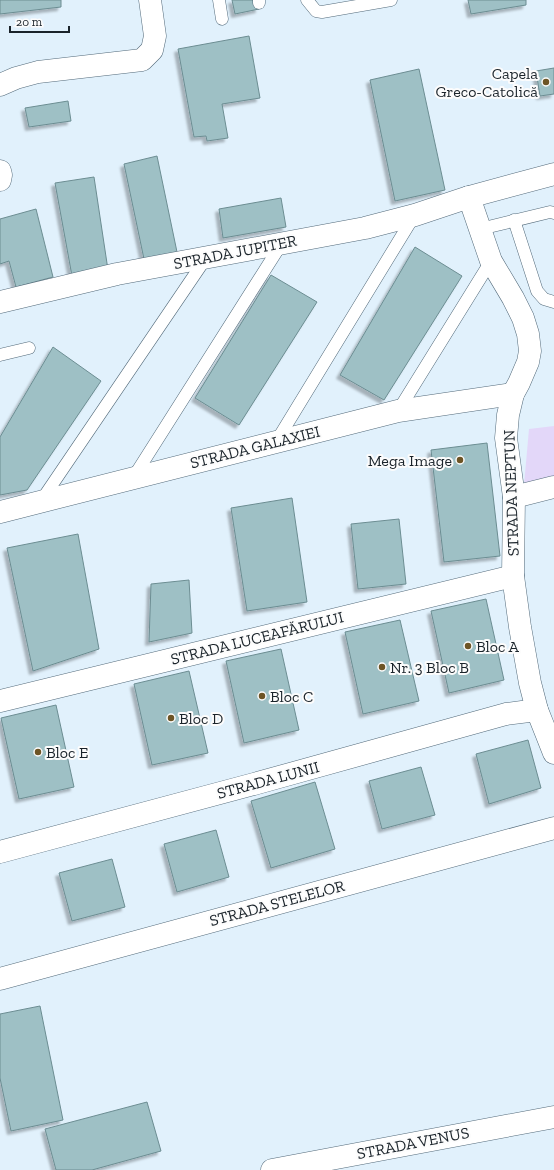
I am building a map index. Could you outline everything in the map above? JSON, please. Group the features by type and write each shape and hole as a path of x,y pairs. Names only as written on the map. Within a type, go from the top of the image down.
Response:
{"street":[{"path":"0,85 16,78 38,72 142,60 152,50 155,36 150,0"},
{"path":"0,171 0,180"},
{"name":"STRADA JUPITER","path":"0,302 117,274 365,228 415,215 469,197 554,174"},
{"name":"STRADA NEPTUN","path":"469,197 491,261 513,298 523,318 528,334 530,351 528,362 513,394 508,415 506,438 514,497 513,576 530,683 537,710 554,753"},
{"name":"STRADA GALAXIEI","path":"0,512 398,411 513,394"},
{"path":"514,497 554,487"},
{"name":"STRADA LUCEAFĂRULUI","path":"0,701 513,576"},
{"name":"STRADA LUNII","path":"0,852 254,784 506,714 537,710"},
{"name":"STRADA STELELOR","path":"0,979 554,828"},
{"name":"STRADA VENUS","path":"272,1170 554,1117"}],"lane":[{"path":"219,0 222,19"},
{"path":"307,0 316,11 322,12 391,0"},
{"path":"480,229 550,212 554,213"},
{"path":"276,442 415,215"},
{"path":"514,220 537,291 544,299 554,302"},
{"path":"132,478 282,243"},
{"path":"40,502 207,257"},
{"path":"398,411 491,261"},
{"path":"0,355 29,348"}],"shaded area":[{"path":"554,426 554,476 524,485 529,429"}],"building":[{"path":"0,0 61,0 61,7 0,14"},
{"path":"232,0 257,0 259,9 235,14"},
{"path":"468,0 526,0 526,5 471,14"},
{"path":"249,36 260,98 222,104 228,138 207,141 206,136 194,137 178,49"},
{"name":"Capela Greco-Catolică","path":"554,68 554,94 540,96 536,71"},
{"path":"419,69 445,190 395,201 370,80"},
{"path":"68,101 71,121 29,127 25,108"},
{"path":"157,156 177,252 144,259 124,164"},
{"path":"94,177 108,270 72,276 55,183"},
{"path":"281,198 286,227 223,238 219,209"},
{"path":"36,209 53,277 16,287 9,261 0,264 0,219"},
{"path":"415,247 462,276 384,400 340,375"},
{"path":"271,275 317,302 239,425 195,398"},
{"path":"53,347 101,381 27,490 0,495 0,437"},
{"path":"487,443 500,556 444,562 431,450"},
{"path":"292,498 307,602 247,611 231,508"},
{"path":"399,519 406,584 358,589 351,524"},
{"path":"78,534 99,649 33,671 7,548"},
{"path":"189,580 192,633 149,642 151,584"},
{"name":"Bloc A","path":"486,599 504,680 449,693 431,611"},
{"name":"Nr. 3 Bloc B","path":"400,620 419,701 363,714 345,632"},
{"name":"Bloc C","path":"281,649 299,730 244,743 226,661"},
{"name":"Bloc D","path":"189,671 208,753 152,765 134,684"},
{"name":"Bloc E","path":"56,705 74,787 19,799 1,718"},
{"path":"528,740 541,788 489,804 476,754"},
{"path":"421,767 435,815 382,829 369,781"},
{"path":"315,782 335,849 271,868 251,801"},
{"path":"216,830 229,877 177,892 164,844"},
{"path":"112,859 125,907 72,921 59,873"},
{"path":"40,1006 63,1120 11,1131 0,1078 0,1014"},
{"path":"147,1102 161,1151 92,1170 56,1170 45,1129"}],"place":[{"name":"Capela Greco-Catolică","path":"546,82"},
{"name":"Mega Image","path":"460,460"},
{"name":"Bloc A","path":"468,646"},
{"name":"Nr. 3 Bloc B","path":"382,667"},
{"name":"Bloc C","path":"262,696"},
{"name":"Bloc D","path":"171,718"},
{"name":"Bloc E","path":"38,752"}]}
